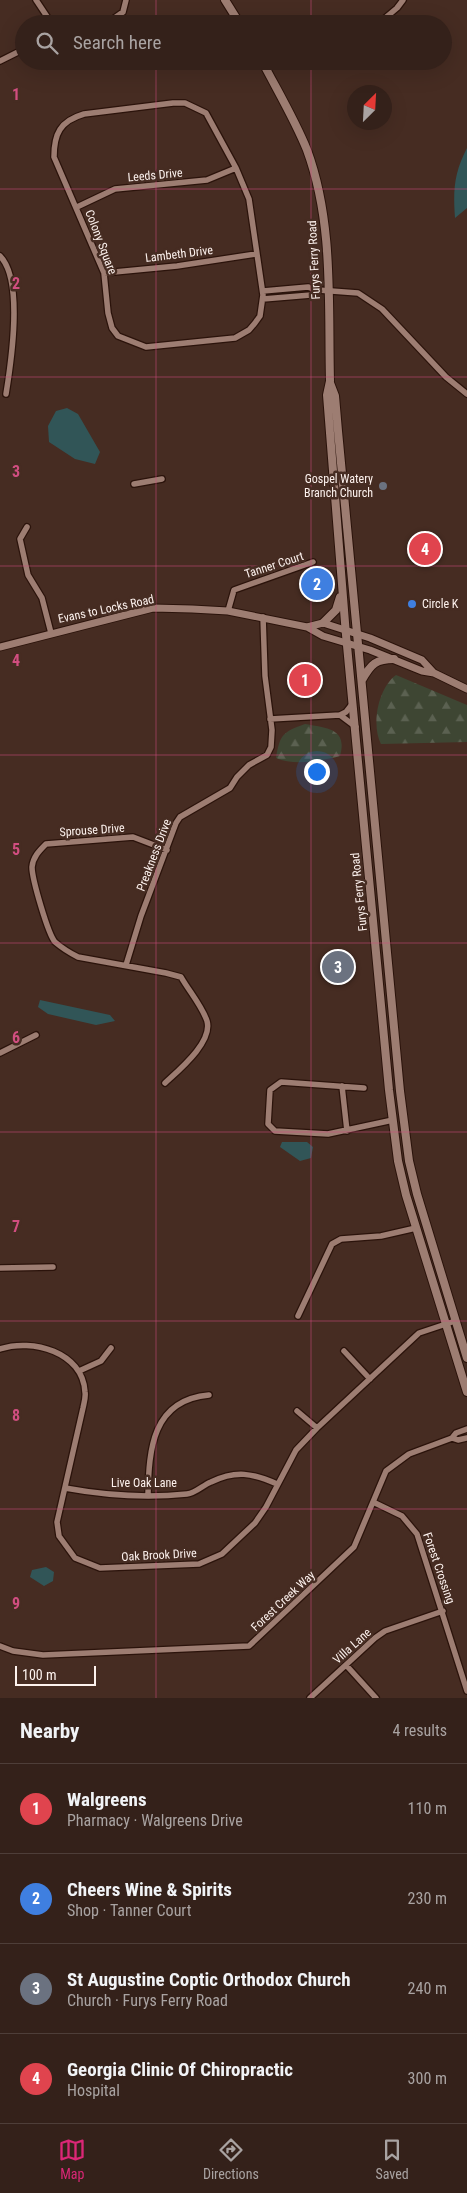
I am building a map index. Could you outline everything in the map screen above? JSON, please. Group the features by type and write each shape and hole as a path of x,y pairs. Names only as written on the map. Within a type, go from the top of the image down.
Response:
{"main road":[{"path":"225,0 234,15"},
{"name":"Furys Ferry Road","path":"267,70 307,150 321,200 327,241 330,381 327,395 342,588 398,1162 416,1228 467,1392"},
{"name":"Furys Ferry Road","path":"330,381 335,396 400,1091 409,1161 417,1194 467,1358"},
{"path":"323,623 336,610 342,588"},
{"path":"362,680 370,666 375,662 394,659"}],"street":[{"path":"36,0 46,15"},
{"path":"118,15 122,12 126,0"},
{"path":"389,15 403,0"},
{"path":"0,62 15,54"},
{"name":"Colony Square","path":"173,103 185,103 206,113 236,168 249,199 262,291 260,316 249,330 234,338 146,347 118,336 112,328 108,313 104,273 77,207 54,157 54,146 63,125 72,117 173,103"},
{"name":"Leeds Drive","path":"77,207 115,189 207,180 236,168"},
{"name":"Lambeth Drive","path":"104,273 177,266 256,254"},
{"path":"0,256 12,275 14,297 13,350 6,394"},
{"path":"262,291 308,287 318,290 358,293 382,309 446,377 467,394"},
{"path":"262,299 311,295 318,290"},
{"path":"134,484 162,479"},
{"path":"27,528 20,539 28,575 42,598 51,633"},
{"name":"Tanner Court","path":"228,611 234,590 313,562"},
{"name":"Evans to Locks Road","path":"0,647 153,608 228,611 307,627 323,636 359,646 434,674 467,690"},
{"name":"Preakness Drive","path":"126,965 141,916 176,822 180,817 230,788 237,777 249,765 267,756 271,747 262,617"},
{"name":"Evans to Locks Road","path":"307,627 323,623 358,634 422,660 434,674"},
{"path":"270,719 340,715 346,712 353,703"},
{"path":"340,715 356,727"},
{"name":"Sprouse Drive","path":"165,1083 203,1042 208,1033 208,1022 204,1014 181,977 78,957 54,940 34,882 32,866 36,853 46,844 133,837 167,850"},
{"path":"0,1053 36,1035"},
{"path":"364,1088 281,1082 270,1090 268,1124 275,1131 328,1134 393,1120"},
{"path":"342,1086 347,1131"},
{"path":"298,1316 332,1244 341,1239 381,1236 416,1228"},
{"path":"0,1268 53,1266"},
{"name":"Oak Brook Drive","path":"78,1371 85,1392 57,1522 59,1536 75,1558 100,1568 199,1564 222,1554 254,1523 266,1507 296,1450 317,1428 419,1333 455,1321"},
{"path":"0,1349 11,1345 32,1344 43,1347 62,1356 78,1371 101,1361 111,1348"},
{"path":"344,1351 370,1379"},
{"path":"148,1494 150,1450 161,1423 178,1405 198,1396 209,1396"},
{"path":"297,1411 317,1428"},
{"name":"Forest Creek Way","path":"0,1646 13,1651 43,1655 249,1646 354,1547 386,1471 409,1454 452,1438 456,1433 467,1429"},
{"name":"Forest Creek Way","path":"452,1438 458,1440 467,1438"},
{"name":"Live Oak Lane","path":"65,1488 94,1493 189,1494 224,1476 245,1473 256,1475 277,1484"},
{"name":"Forest Crossing","path":"373,1502 402,1516 417,1534 467,1691"},
{"name":"Villa Lane","path":"310,1698 385,1631 443,1611"},
{"path":"346,1665 376,1698"}],"green space":[{"path":"396,675 467,705 467,742 381,744 377,727 378,707 385,689"},
{"path":"305,724 327,728 338,735 342,747 340,756 299,762 276,758 279,744 284,735 292,729"}],"water":[{"path":"467,148 467,208 455,218 455,182 459,166"},
{"path":"67,408 78,414 100,452 95,464 75,459 49,442 48,426 56,411"},
{"path":"40,1000 110,1015 115,1021 96,1025 48,1014 38,1007"},
{"path":"282,1142 307,1142 313,1147 311,1158 300,1161 280,1147"},
{"path":"46,1567 54,1572 53,1581 44,1586 30,1577 32,1570"}],"place":[{"name":"Gospel Watery Branch Church","path":"383,486"},
{"name":"Georgia Clinic Of Chiropractic","path":"425,549"},
{"name":"Cheers Wine & Spirits","path":"317,584"},
{"name":"Circle K","path":"412,604"},
{"name":"Walgreens","path":"305,680"},
{"name":"St Augustine Coptic Orthodox Church","path":"338,967"}]}
